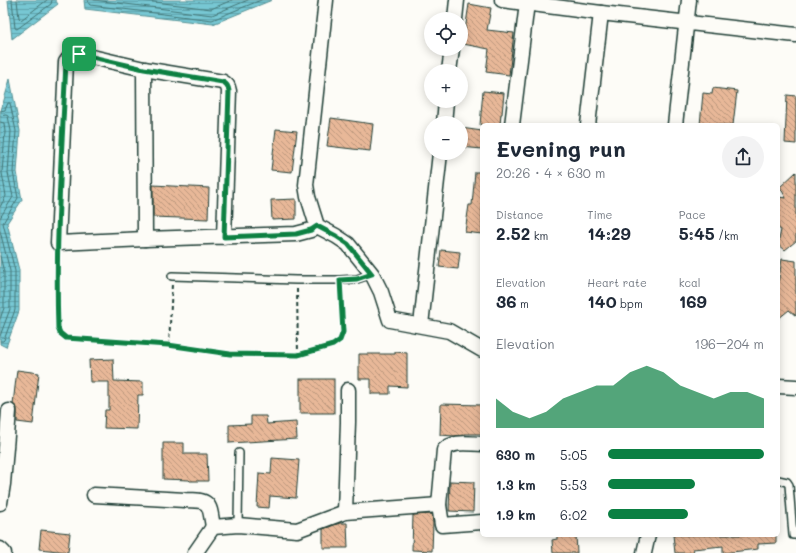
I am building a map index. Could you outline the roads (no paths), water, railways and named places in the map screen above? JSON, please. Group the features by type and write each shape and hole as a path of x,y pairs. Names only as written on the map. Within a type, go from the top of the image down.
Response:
{"street":[{"path":"326,0 306,184 308,197 317,226 348,244 372,274 381,292 390,320 449,331 480,349"},
{"path":"456,12 458,0"},
{"path":"502,0 601,13 796,35"},
{"path":"675,123 689,0"},
{"path":"512,123 527,3"},
{"path":"588,123 601,13"},
{"path":"224,237 229,91 226,84 223,82 144,69 79,54 68,59 66,62 58,243 145,239 224,237 296,234 311,230 317,226"},
{"path":"144,69 145,239"},
{"path":"421,325 439,160"},
{"path":"780,386 796,387"},
{"path":"345,512 348,390"},
{"path":"0,503 9,412"},
{"path":"480,444 457,443 444,450 439,506 442,524 480,522"},
{"path":"94,494 200,500 204,502 210,508 213,527 195,553"},
{"path":"213,527 238,525 297,530 345,512 439,506"},
{"path":"644,553 648,537"},
{"path":"0,549 4,553"}],"lane":[{"path":"172,276 340,280 357,279 372,274"},
{"path":"238,525 239,453"},
{"path":"780,480 786,482 789,485 793,535 796,535"}],"water":[{"path":"8,0 55,0 58,4 12,39"},
{"path":"84,0 272,0 213,24 85,9"},
{"path":"10,79 20,131 17,172 22,200 7,223 19,270 19,311 6,347 0,344 0,114"}]}
